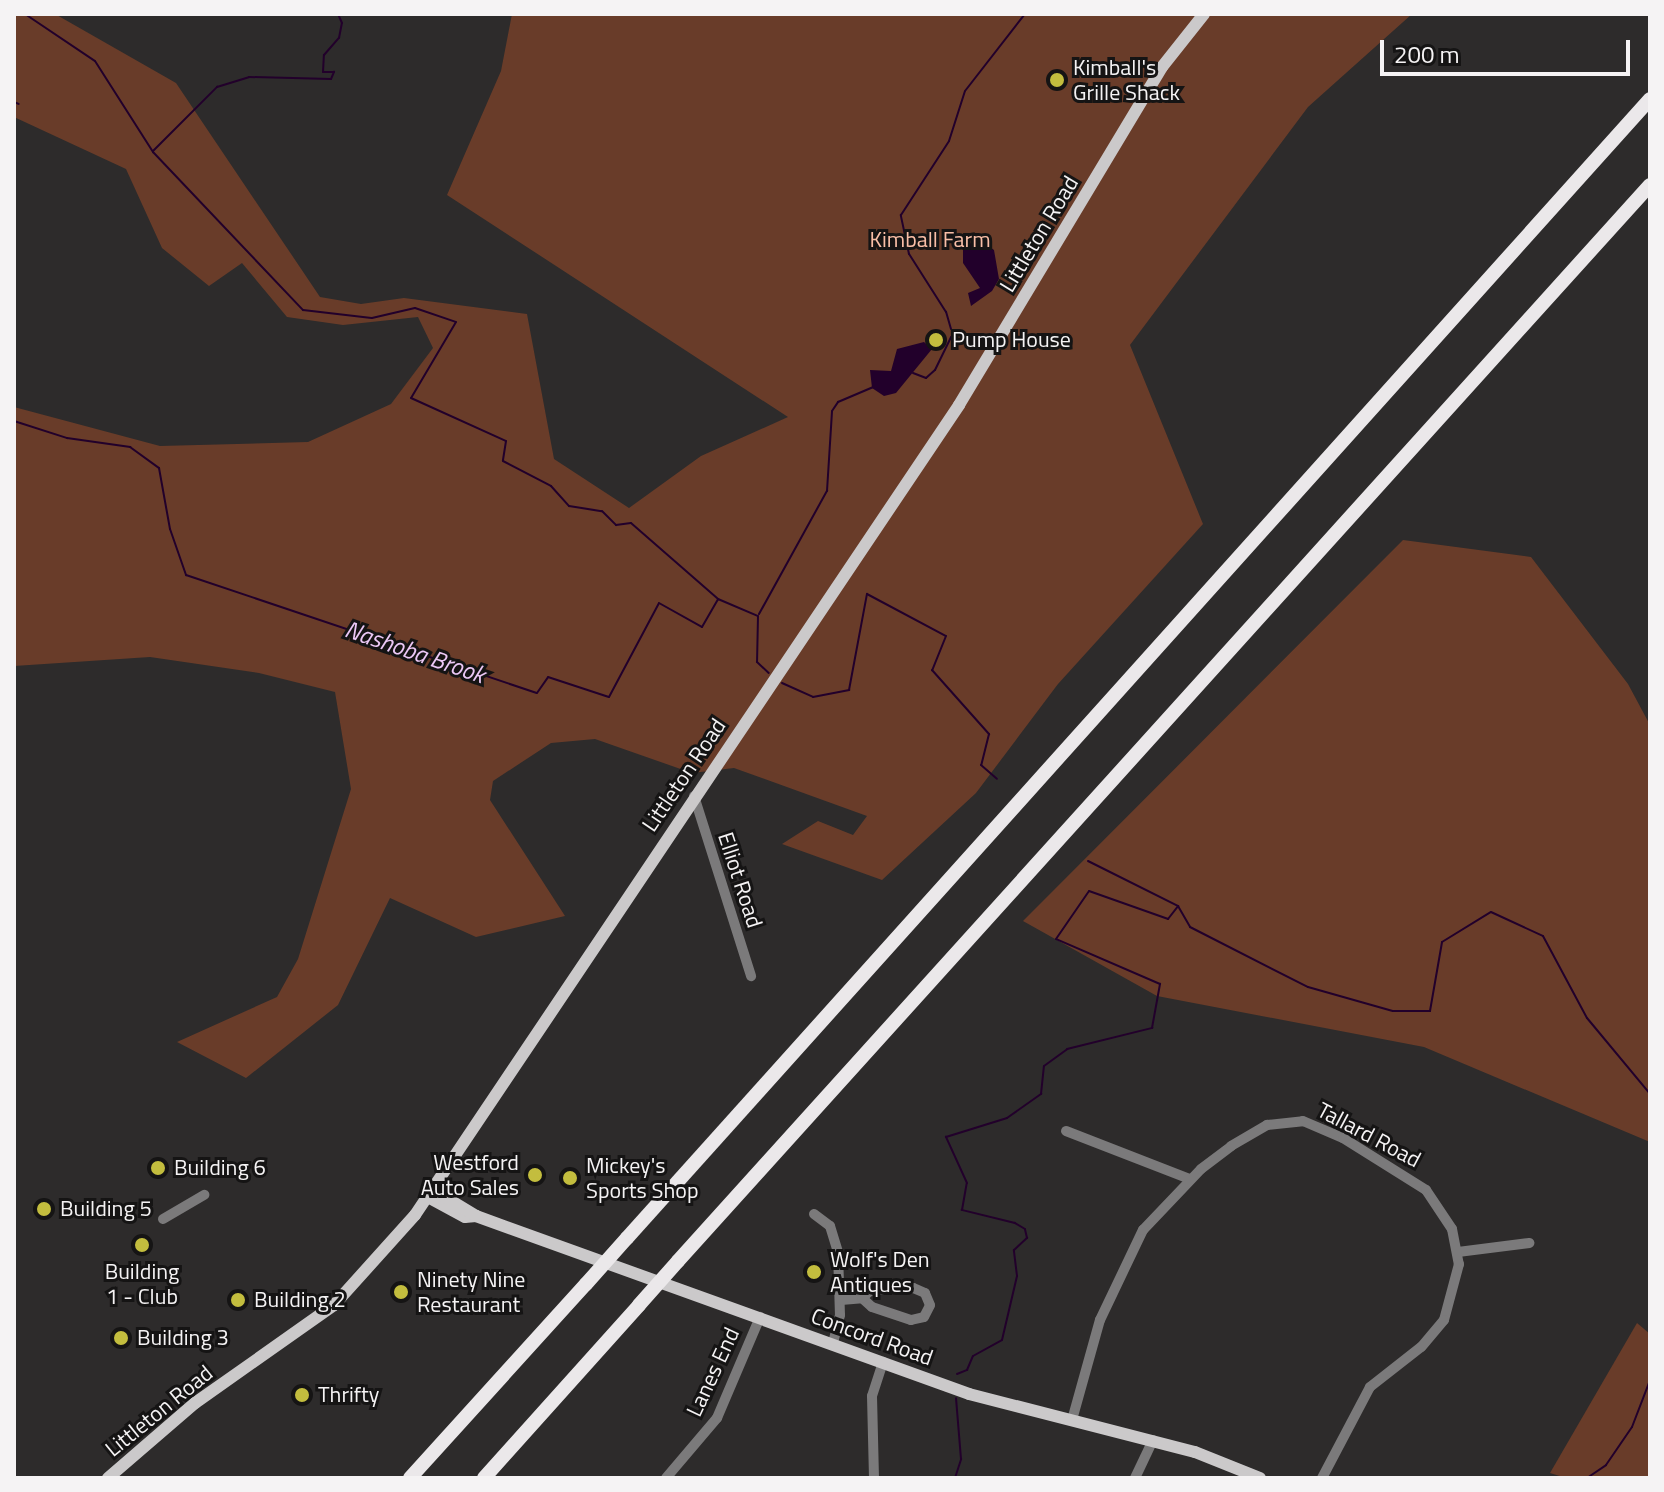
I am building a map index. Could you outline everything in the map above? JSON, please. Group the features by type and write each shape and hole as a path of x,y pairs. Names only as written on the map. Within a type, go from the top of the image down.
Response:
{"highway":[{"path":"410,1478 1650,99"},
{"path":"484,1478 1650,185"}],"main road":[{"name":"Littleton Road","path":"108,1478 195,1403 334,1305 376,1263 426,1196 959,405 1162,67 1204,14"},
{"name":"Concord Road","path":"426,1196 465,1217 476,1216 969,1394 1153,1440 1260,1478"}],"street":[{"name":"Elliot Road","path":"694,796 751,976"},
{"name":"Tallard Road","path":"1072,1420 1093,1338 1125,1262 1143,1230 1190,1179 1267,1125 1286,1120 1312,1123 1426,1190 1447,1218 1458,1252 1457,1287 1444,1320 1421,1347 1370,1387 1322,1478"},
{"path":"1066,1131 1190,1179"},
{"path":"163,1219 204,1195"},
{"path":"814,1214 827,1222 834,1236 841,1300 833,1344"},
{"path":"1458,1252 1529,1243"},
{"path":"841,1300 862,1298 871,1290 913,1288 925,1293 930,1305 924,1317 911,1320 872,1307 862,1298"},
{"name":"Lanes End","path":"666,1478 717,1418 760,1317"},
{"path":"874,1478 872,1396 883,1362"},
{"path":"1135,1478 1153,1440"}],"green space":[{"name":"Kimball Farm","path":"14,14 55,14 176,83 320,297 361,304 404,298 527,314 554,459 629,508 701,456 788,417 447,195 501,71 512,14 1412,14 1308,107 1130,345 1203,524 1058,684 976,793 882,880 782,844 818,821 853,835 867,816 734,768 692,773 595,739 551,743 493,781 490,800 565,916 476,937 390,898 338,1005 246,1078 177,1042 277,997 298,959 351,789 335,692 259,673 150,657 14,666 14,407 160,446 308,442 391,404 433,348 418,317 343,325 287,317 242,263 209,286 162,248 126,169 14,117"},
{"path":"1403,540 1531,557 1628,684 1650,725 1650,1142 1424,1047 1157,996 1023,921"},
{"path":"1637,1323 1650,1334 1650,1478 1566,1478 1550,1473"}],"shaded area":[{"path":"979,239 994,250 999,279 992,291 971,306 968,293 980,288 963,263 963,247"},
{"path":"924,342 932,349 896,393 884,396 872,388 870,370 891,371 897,349"}],"waterway":[{"path":"25,14 95,61 153,152 303,310 372,318 415,308 456,322 411,398 506,441 503,461 551,486 569,506 602,511 616,525 631,523 718,599"},
{"path":"153,151 217,87 249,77 331,79 334,72 323,72 324,55 339,38 342,23 338,14"},
{"path":"951,329 946,312 909,254 901,215 949,141 965,91 1025,14"},
{"path":"14,102 19,104"},
{"path":"913,373 926,378 935,370 951,337"},
{"path":"759,614 827,491 832,411 838,402 874,387"},
{"name":"Nashoba Brook","path":"14,421 67,438 130,447 159,468 170,529 186,575 537,693 548,677 609,697 659,603 702,627 718,599 758,616 757,662 769,673"},
{"name":"Nashoba Brook","path":"782,683 813,697 849,690 867,594 946,636 932,670 989,734 981,765 997,779"},
{"name":"Nashoba Brook","path":"1088,861 1178,906 1190,927 1308,987 1393,1011 1430,1011 1442,942 1491,912 1543,936 1587,1018 1650,1094"},
{"path":"957,1374 967,1370 973,1356 1002,1340 1017,1276 1014,1250 1027,1238 1025,1229 1015,1223 962,1210 967,1183 946,1137 1007,1118 1041,1094 1044,1066 1067,1049 1152,1028 1160,984 1056,939 1089,891 1168,919 1178,906"},
{"path":"1587,1478 1606,1465 1632,1427 1650,1380"},
{"path":"955,1478 961,1459 956,1398"}],"place":[{"name":"Kimball's Grille Shack","path":"1057,80"},
{"name":"Pump House","path":"936,340"},
{"name":"Building 6","path":"158,1168"},
{"name":"Westford Auto Sales","path":"535,1175"},
{"name":"Mickey's Sports Shop","path":"570,1178"},
{"name":"Building 5","path":"44,1209"},
{"name":"Building 1 - Club","path":"142,1245"},
{"name":"Wolf's Den Antiques","path":"814,1272"},
{"name":"Ninety Nine Restaurant","path":"401,1292"},
{"name":"Building 2","path":"238,1300"},
{"name":"Building 3","path":"121,1338"},
{"name":"Thrifty","path":"302,1395"}]}
